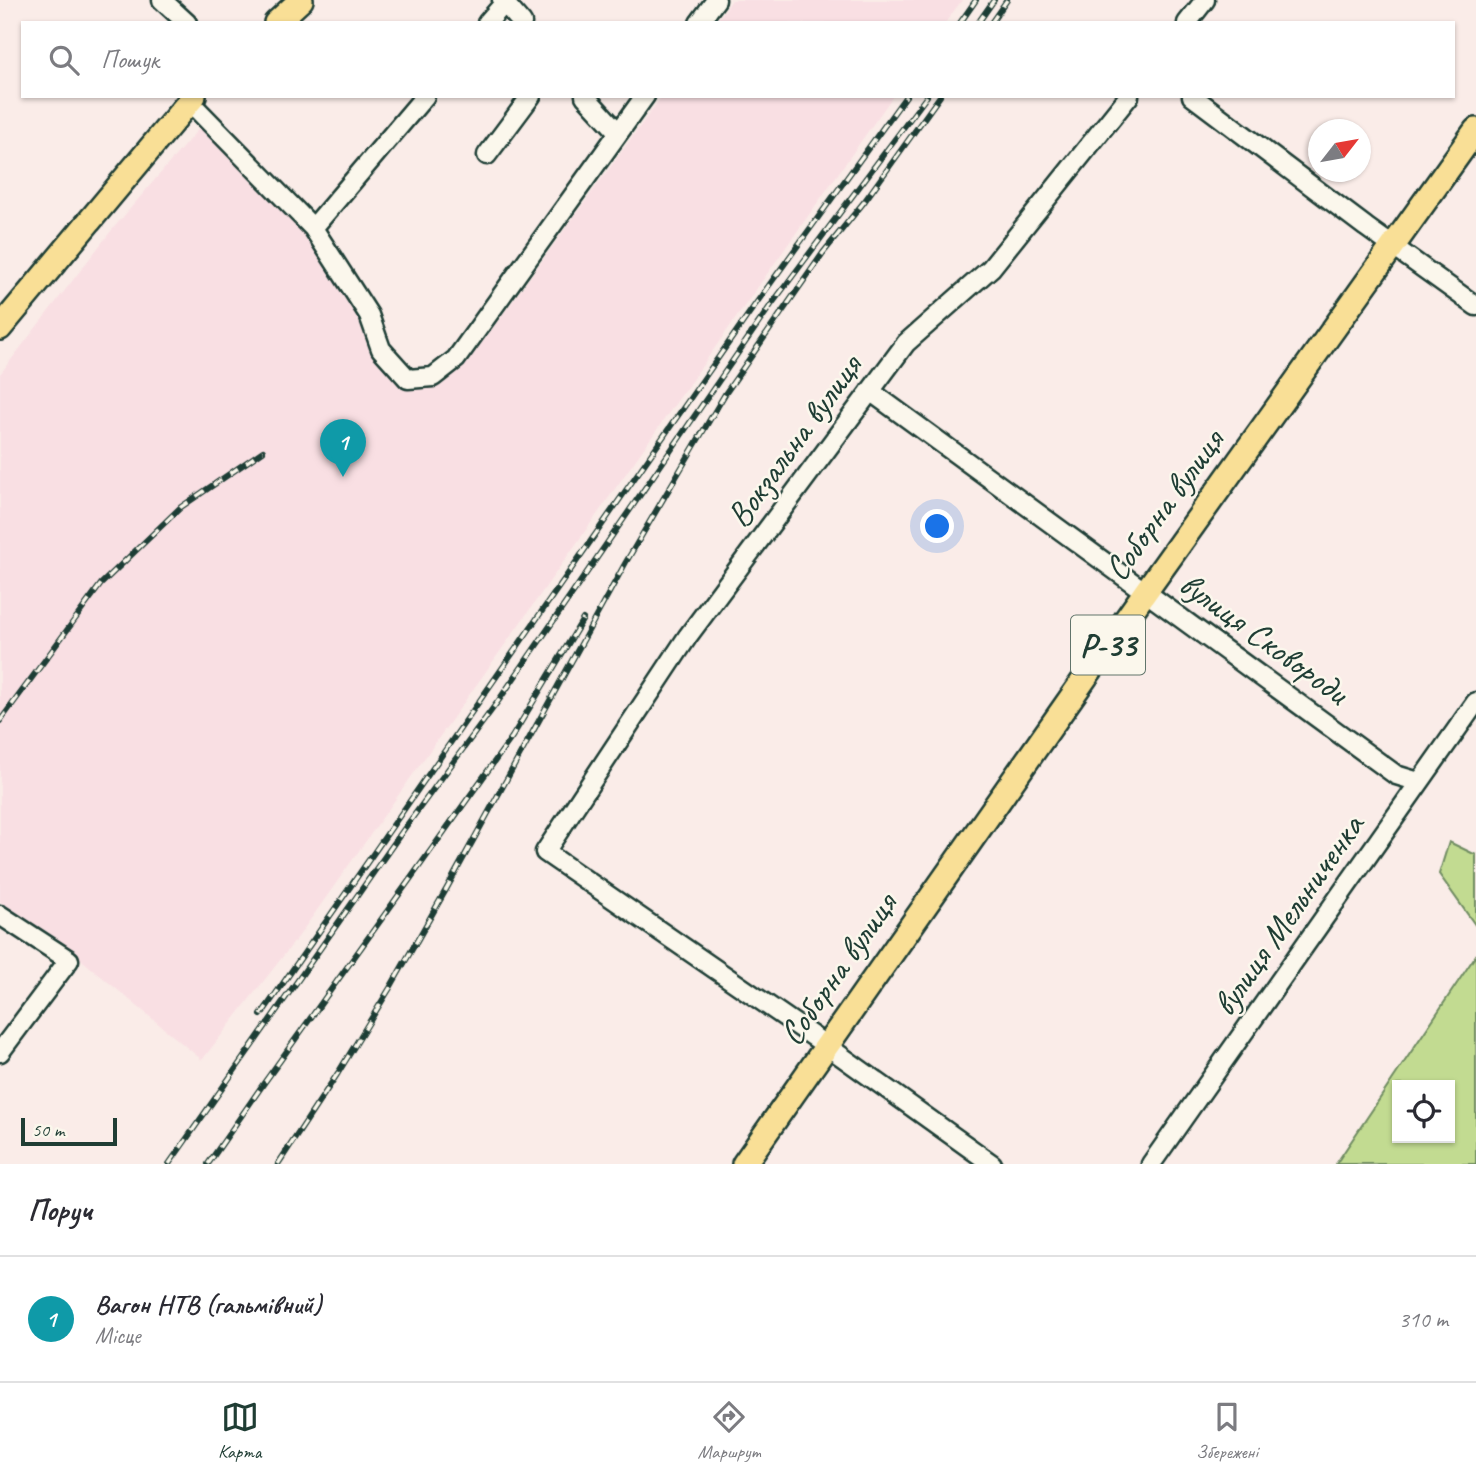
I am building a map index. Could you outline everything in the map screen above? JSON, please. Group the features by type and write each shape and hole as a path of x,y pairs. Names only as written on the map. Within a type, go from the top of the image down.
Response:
{"main road":[{"path":"278,21 301,0"},
{"path":"0,328 192,99"},
{"name":"Соборна вулиця","path":"744,1164 1146,591 1476,130"}],"street":[{"path":"162,0 185,21"},
{"path":"700,21 716,0"},
{"path":"1189,21 1205,0"},
{"path":"489,21 504,1 520,21"},
{"path":"313,228 423,98"},
{"path":"487,155 530,98"},
{"path":"587,98 618,132"},
{"path":"192,99 313,228 369,315 381,349 408,379 433,377 456,359 644,98"},
{"name":"Вокзальна вулиця","path":"827,1046 545,852 688,636 905,343 991,268 1127,98"},
{"path":"1195,98 1476,306"},
{"name":"вулиця Сковороди","path":"870,391 1396,775 1419,782"},
{"name":"вулиця Мельниченка","path":"1151,1164 1476,702"},
{"path":"0,915 69,960 0,1052"},
{"path":"827,1046 992,1164"}],"shaded area":[{"path":"732,0 962,0 946,21 716,21"},
{"path":"661,98 892,98 298,937 202,1060 66,947 0,902 0,374 111,231 200,127 295,221 359,312 390,373 404,384 428,382 465,362 487,336"}],"green space":[{"path":"1449,842 1476,855 1476,926 1439,874"},
{"path":"1476,955 1476,1164 1336,1164 1392,1080 1392,1143 1455,1143 1455,1080 1392,1080"}],"railway":[{"path":"961,21 976,0"},
{"path":"979,21 994,0"},
{"path":"992,21 1007,0"},
{"path":"261,1015 757,302 905,98"},
{"path":"169,1164 404,829 499,700 771,305 926,98"},
{"path":"278,1164 390,988 626,562 725,394 823,253 864,202 939,98"},
{"path":"0,721 101,584 181,507 263,451"},
{"path":"208,1164 512,737 583,619"}],"place":[{"name":"Вагон НТВ (гальмівний)","path":"343,477"}]}
